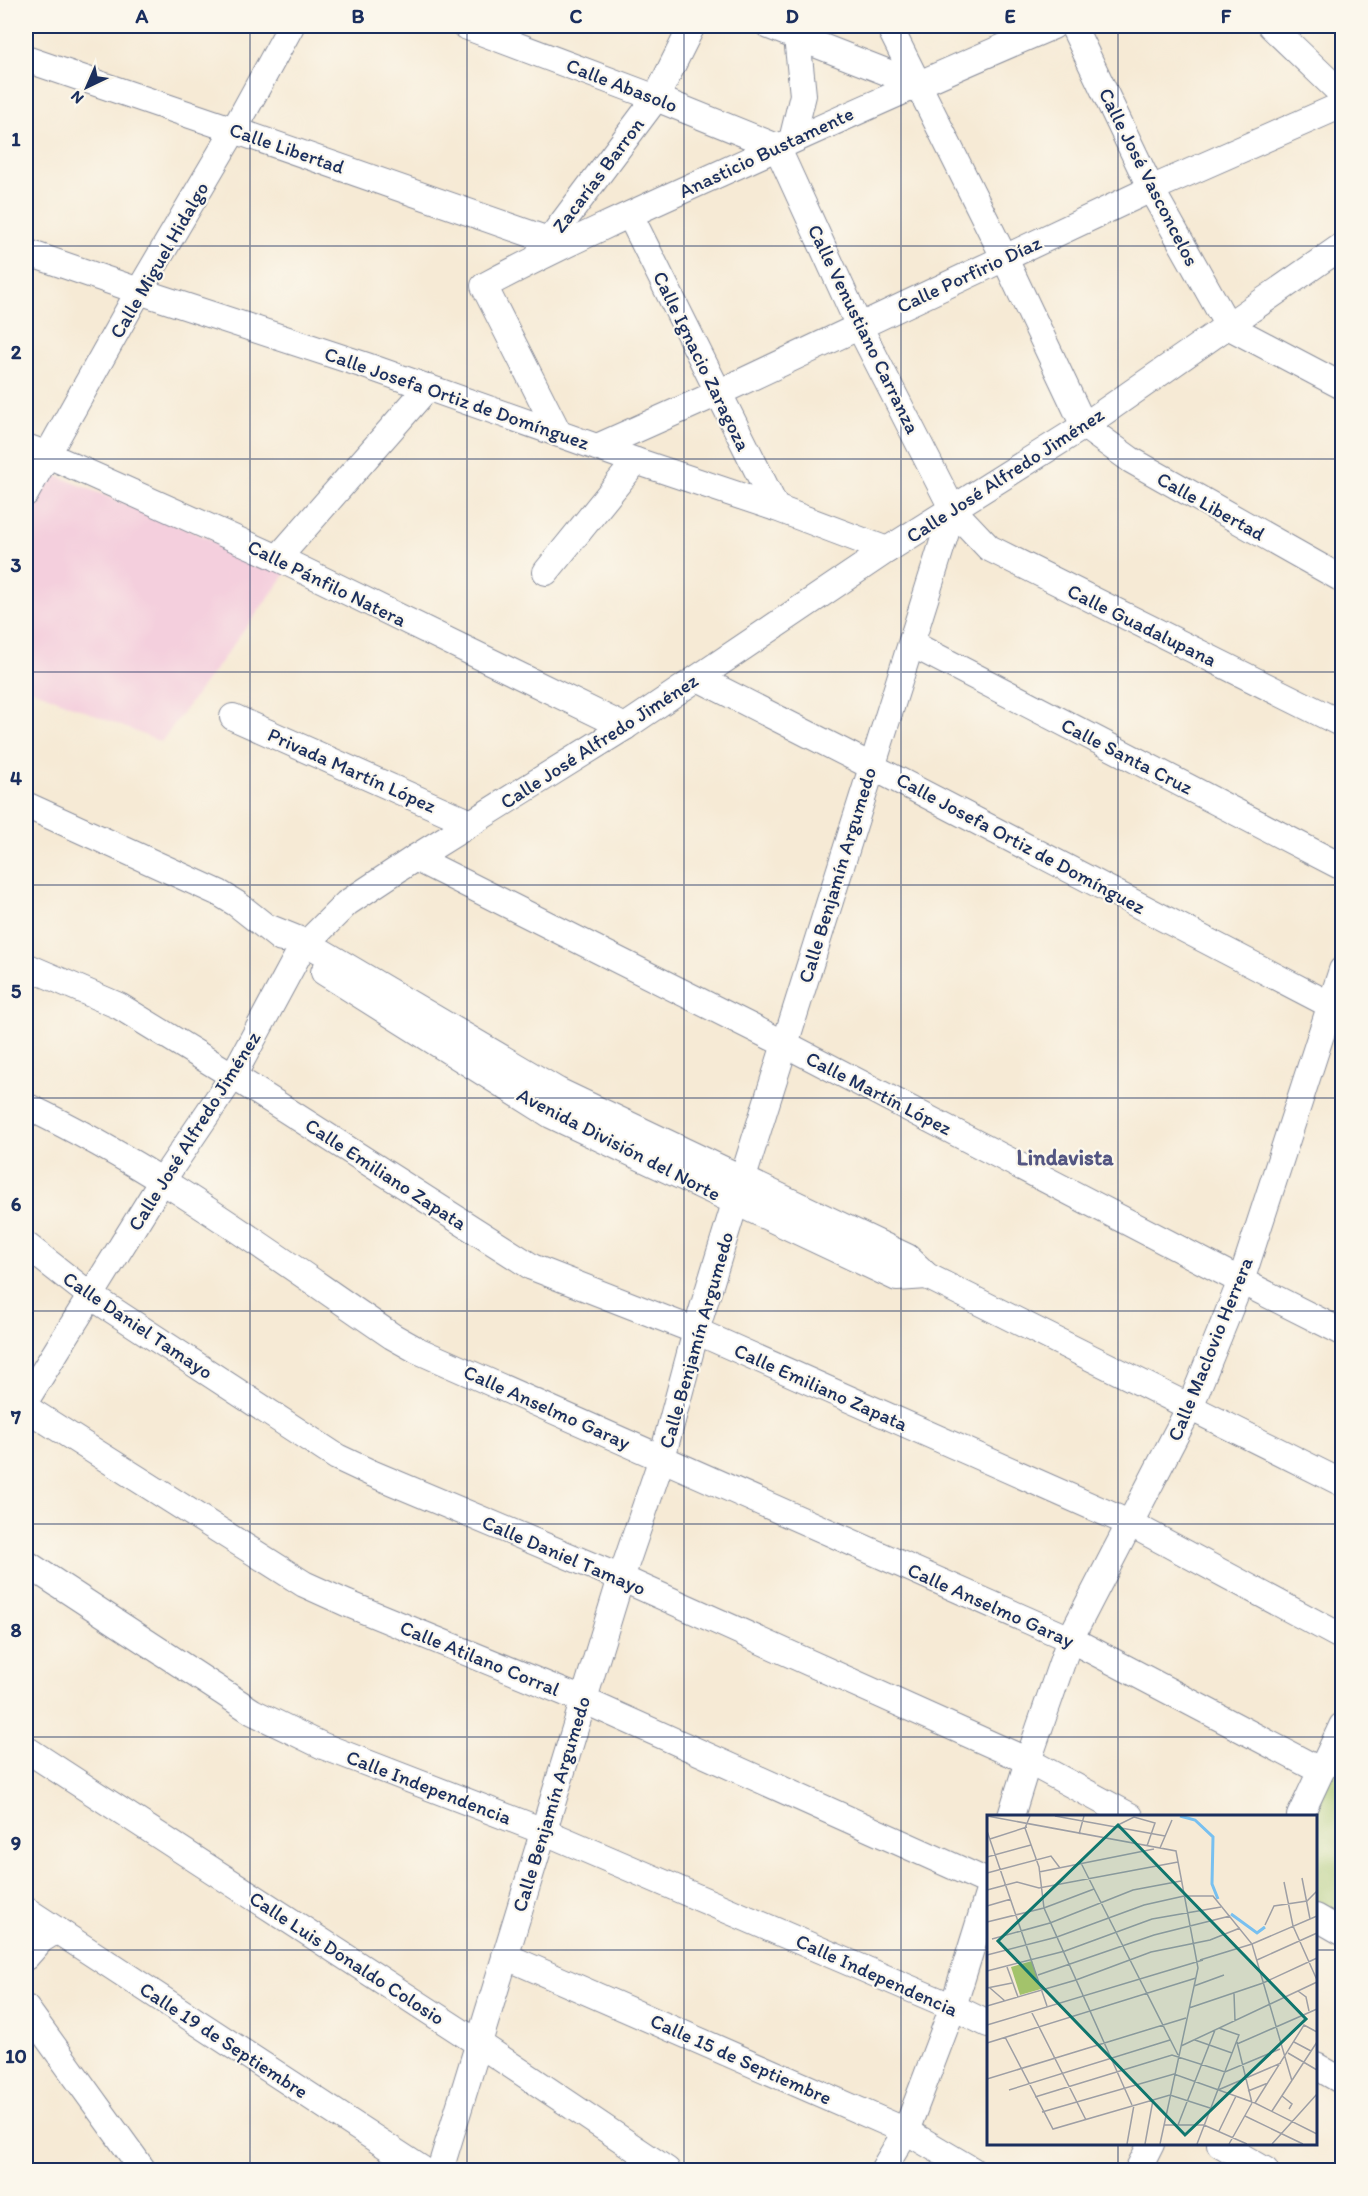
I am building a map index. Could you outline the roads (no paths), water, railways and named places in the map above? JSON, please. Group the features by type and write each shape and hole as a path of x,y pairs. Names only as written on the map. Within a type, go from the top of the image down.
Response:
{"street":[{"name":"Calle Miguel Hidalgo","path":"26,494 37,451 140,291 234,130 291,26"},
{"name":"Calle Abasolo","path":"465,26 785,144"},
{"name":"Zacarías Barron","path":"542,249 656,98 692,26"},
{"path":"769,26 917,84"},
{"path":"889,26 1004,257 1084,426"},
{"name":"Anasticio Bustamente","path":"559,434 483,286 542,249 630,215 917,84 1053,26"},
{"name":"Calle José Vasconcelos","path":"1073,26 1151,189 1228,326"},
{"path":"1271,26 1342,94"},
{"path":"785,144 803,95 797,37"},
{"name":"Calle Libertad","path":"26,59 234,130 542,249"},
{"name":"Calle Porfirio Díaz","path":"597,447 718,393 1151,189 1342,105"},
{"name":"Calle Venustiano Carranza","path":"785,144 859,326 953,510"},
{"name":"Calle Ignacio Zaragoza","path":"630,215 776,508"},
{"name":"Calle José Alfredo Jiménez","path":"26,1400 162,1181 233,1076 303,949 347,903 625,727 887,550 1084,426 1342,246"},
{"name":"Calle Josefa Ortiz de Domínguez","path":"26,252 428,387 776,508 887,550"},
{"path":"1228,326 1342,386"},
{"path":"278,558 428,387"},
{"name":"Calle Libertad","path":"1084,426 1131,460 1342,579"},
{"name":"Calle Pánfilo Natera","path":"37,451 278,558 625,727"},
{"path":"546,572 636,461"},
{"name":"Calle Benjamín Argumedo","path":"440,2170 621,1578 662,1458 696,1331 871,765 912,644 953,510"},
{"name":"Calle Guadalupana","path":"953,510 988,548 1342,724"},
{"name":"Calle Santa Cruz","path":"912,644 1342,867"},
{"name":"Calle Josefa Ortiz de Domínguez","path":"698,678 871,765 1337,1009"},
{"name":"Privada Martín López","path":"233,717 471,823"},
{"name":"Avenida División del Norte","path":"26,805 219,893 303,949 366,999 552,1115 739,1192 897,1278 927,1276 1342,1484"},
{"name":"Calle Martín López","path":"415,858 785,1044 1342,1332"},
{"name":"Calle Emiliano Zapata","path":"26,966 119,1006 532,1267 696,1331 1131,1524 1342,1637"},
{"name":"Calle Maclovio Herrera","path":"1011,1815 1070,1639 1190,1407 1240,1281 1337,1009 1342,970"},
{"name":"Calle Anselmo Garay","path":"26,1106 88,1136 162,1181 409,1345 1070,1639 1321,1771"},
{"name":"Calle Daniel Tamayo","path":"26,1245 91,1296 337,1457 621,1578 1028,1761 1128,1815"},
{"name":"Calle Atilano Corral","path":"26,1408 304,1584 346,1604 583,1700 987,1882"},
{"name":"Calle Independencia","path":"26,1563 253,1712 289,1730 323,1746 543,1831 987,2024"},
{"path":"1300,1815 1342,1726"},
{"name":"Calle Luis Donaldo Colosio","path":"26,1749 478,2043 667,2170"},
{"path":"883,2170 906,2131 953,2007 987,1897"},
{"name":"Calle 19 de Septiembre","path":"26,1910 423,2170"},
{"path":"1317,1918 1342,1932"},
{"path":"26,1957 41,1940 57,1930"},
{"name":"Calle 15 de Septiembre","path":"504,1956 906,2131 972,2170"},
{"path":"26,2008 132,2167"},
{"path":"1317,2067 1342,2081"},
{"path":"1138,2170 1150,2145"},
{"path":"1222,2145 1265,2170"}],"district":[{"name":"Lindavista","path":"1065,1157"}]}
